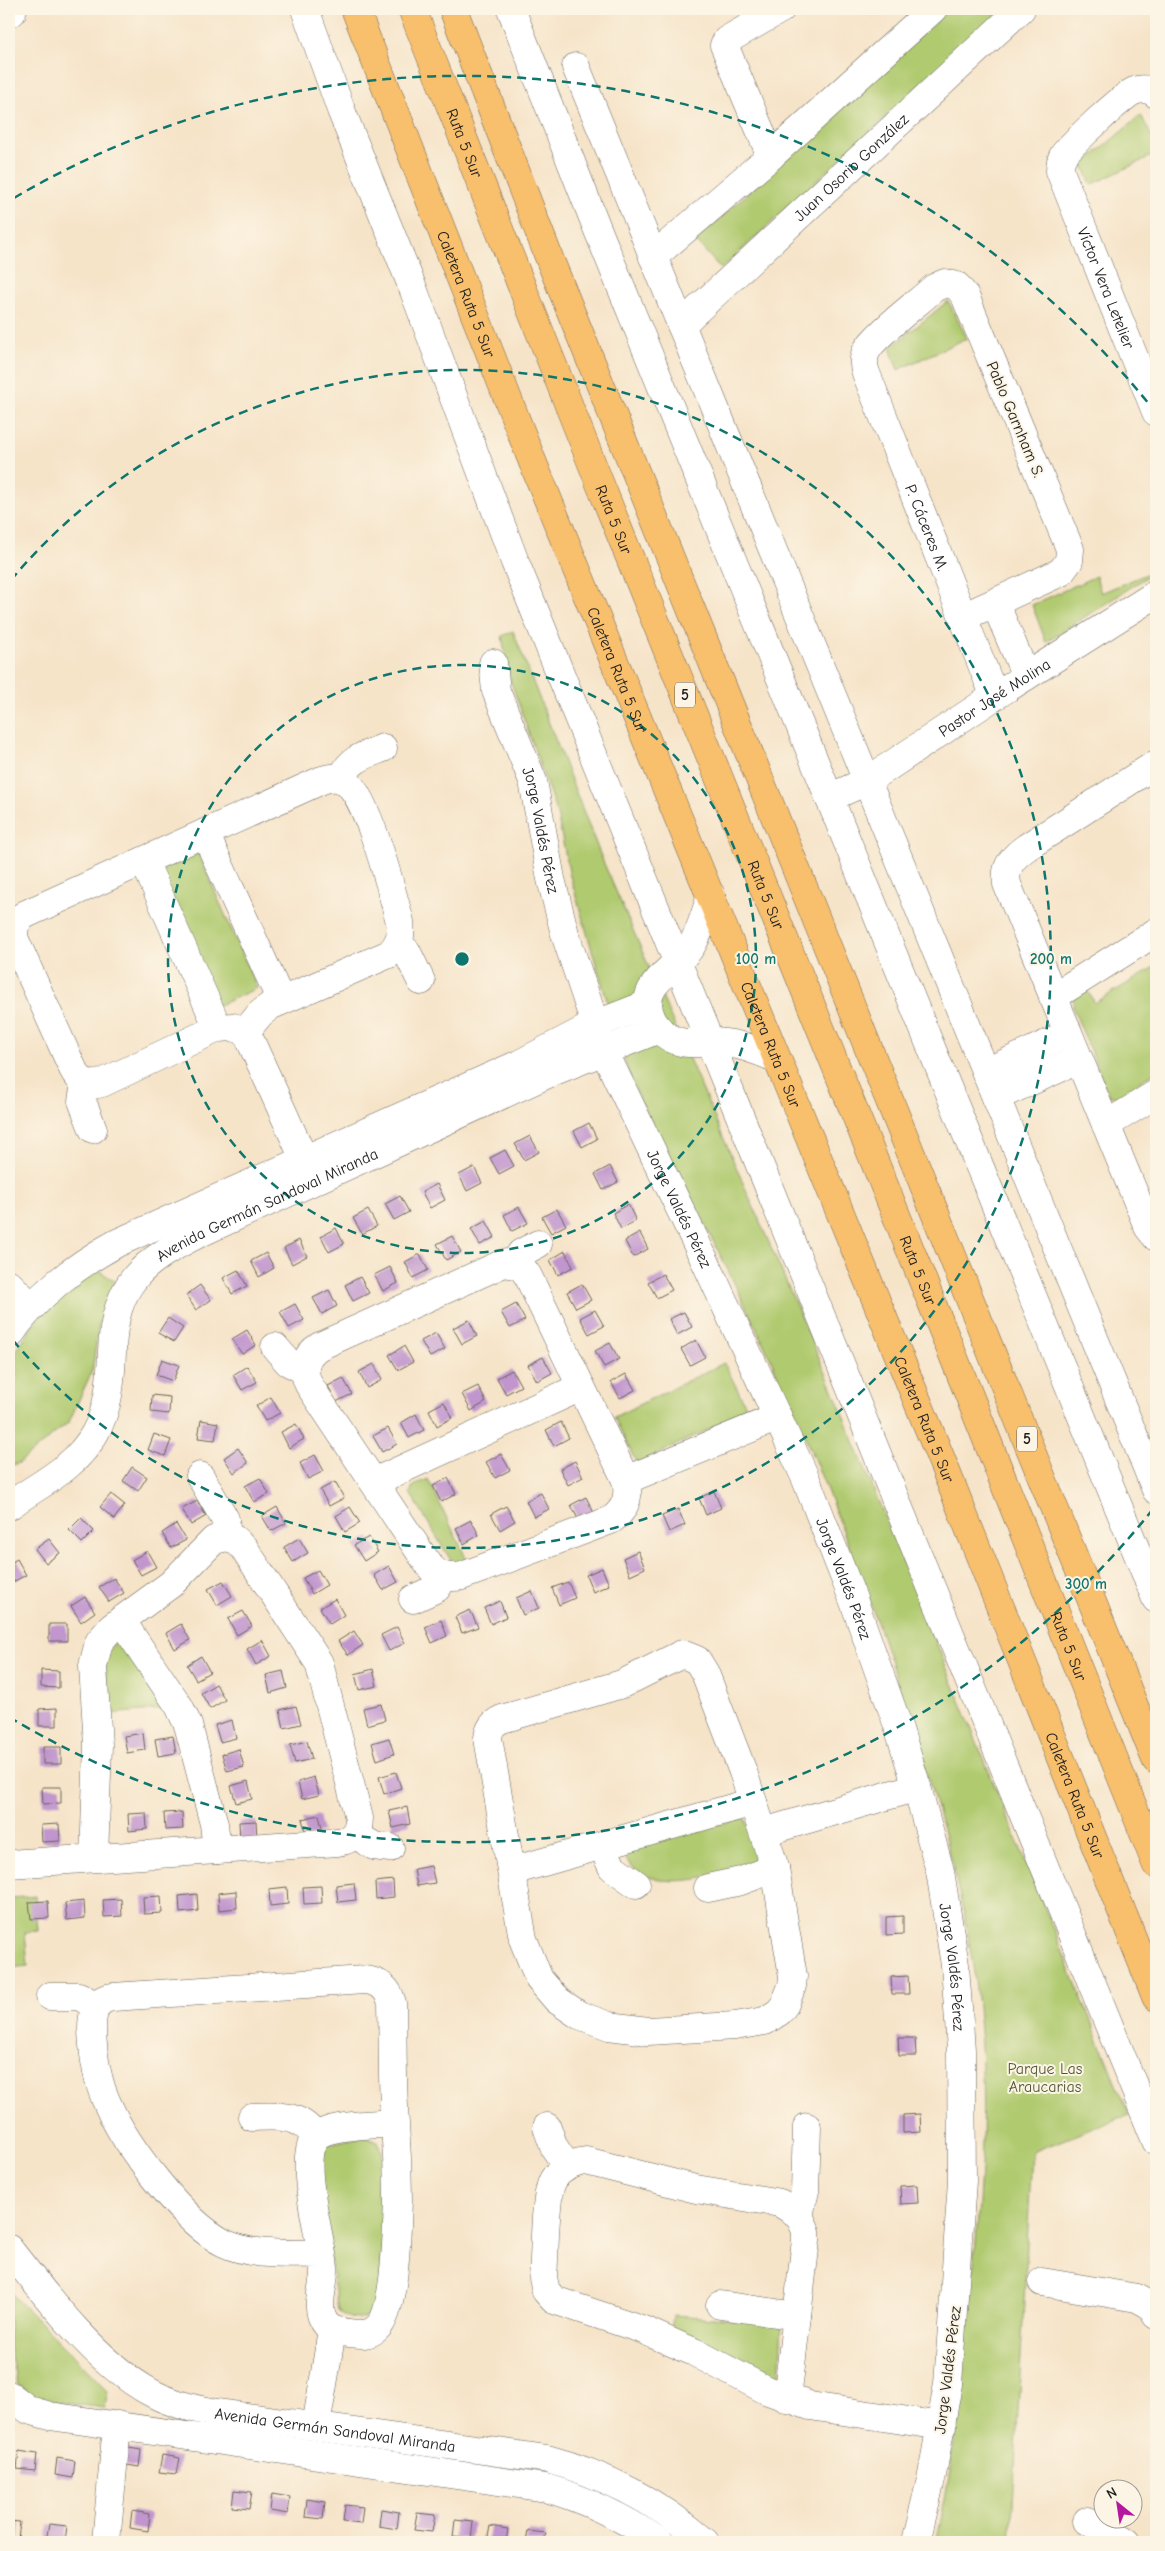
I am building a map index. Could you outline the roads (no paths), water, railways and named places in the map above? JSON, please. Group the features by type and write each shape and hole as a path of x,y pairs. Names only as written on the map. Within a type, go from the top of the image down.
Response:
{"main road":[{"name":"Caletera Ruta 5 Sur","path":"355,9 533,463 1100,1850 1156,1997"},
{"name":"Ruta 5 Sur","path":"412,9 581,438 956,1362 1156,1864"},
{"name":"5","path":"453,9 554,269 1156,1760"}],"street":[{"path":"305,9 341,110 414,291 515,562 1156,2141"},
{"path":"512,9 548,106 1156,1599"},
{"path":"771,156 724,45 727,40 781,9"},
{"path":"653,257 771,156 934,9"},
{"name":"Juan Osorio González","path":"681,325 1021,9"},
{"path":"548,106 580,79 996,1097 1147,1439 1156,1490"},
{"name":"Víctor Vera Letelier","path":"1152,92 1132,91 1067,150 1060,163 1062,179 1156,412"},
{"name":"Pablo Garnham S.","path":"864,358 871,345 934,288 951,283 957,286 965,296 1069,544 1069,561 1061,572 995,602"},
{"name":"P. Cáceres M.","path":"864,358 866,373 995,696"},
{"name":"Pastor José Molina","path":"829,798 867,781 995,696 1156,594"},
{"path":"963,617 995,602 1026,676"},
{"name":"Jorge Valdés Pérez","path":"493,663 496,691 532,781 551,879 565,934 594,1025 604,1051 805,1477 853,1598 917,1787 938,1862 948,1917 961,2050 963,2142 952,2341 942,2426 916,2542"},
{"path":"342,779 346,769 355,760 383,748"},
{"path":"1156,764 1027,847 1009,863 1005,872 1007,884 1078,1060 1148,1227 1156,1237"},
{"path":"246,1031 260,1014 281,1001 389,954 398,944 401,930 400,922 382,858 356,794 342,779 329,778 322,780 26,914 12,923 15,940 73,1069 80,1080 85,1083 102,1083 218,1028 232,1027 246,1031 304,1159"},
{"path":"205,833 281,1001"},
{"path":"144,861 218,1028"},
{"path":"711,895 699,932 692,946 656,980 648,995 651,1017 659,1029 674,1040 683,1043 740,1044 777,1059"},
{"path":"1053,997 1156,932"},
{"path":"398,944 407,952 421,981"},
{"name":"Avenida Germán Sandoval Miranda","path":"9,1506 67,1468 95,1434 106,1407 109,1393 113,1332 117,1314 132,1280 149,1262 186,1240 423,1118 519,1064 594,1025 648,1004"},
{"name":"Avenida Germán Sandoval Miranda","path":"9,1336 31,1306 53,1285 102,1251 134,1234 304,1159 552,1072 659,1029"},
{"path":"986,1072 1068,1034"},
{"path":"996,1097 1078,1060"},
{"path":"85,1083 82,1101 93,1129"},
{"path":"1106,1125 1156,1094"},
{"path":"515,1263 521,1253 538,1244"},
{"path":"102,1251 132,1280"},
{"path":"515,1263 521,1266 528,1276 626,1480 628,1488 626,1503 617,1516 611,1520 462,1576 444,1577 428,1564 309,1385 304,1370 308,1356 320,1346 499,1265 515,1263"},
{"path":"9,1284 31,1306"},
{"path":"274,1347 288,1362 304,1370"},
{"path":"374,1482 581,1387"},
{"path":"626,1480 778,1417"},
{"path":"200,1476 225,1519 227,1537"},
{"path":"9,1864 338,1842 350,1839 358,1829 359,1818 319,1663 244,1548 234,1539 227,1537 214,1540 171,1584 120,1620 105,1634 93,1658 98,1745 94,1858"},
{"path":"414,1599 437,1588 444,1577"},
{"path":"120,1620 179,1706 188,1725 214,1824 218,1850"},
{"path":"676,1655 692,1657 705,1673 764,1832 775,1868 794,1976 785,2004 772,2018 756,2023 735,2026 648,2030 609,2026 579,2015 567,2009 547,1990 533,1967 522,1939 488,1738 492,1725 502,1718 622,1684 641,1676 676,1655"},
{"path":"764,1832 917,1787"},
{"path":"512,1871 753,1802"},
{"path":"354,1834 374,1846 390,1848"},
{"path":"602,1845 612,1867 622,1876 636,1884"},
{"path":"708,1888 740,1881 775,1868"},
{"path":"322,2254 257,2251 232,2246 216,2238 174,2200 125,2137 106,2102 95,2062 92,2042 92,2022 96,2006 101,2000 113,1997 364,1980 377,1983 387,1991 392,2003 395,2123 399,2161 393,2279 385,2314 380,2325 369,2333 332,2330 326,2325 320,2310 324,2275 322,2254 310,2187 309,2153 316,2137 329,2129 395,2123"},
{"path":"50,1996 79,1996 96,2006"},
{"path":"252,2118 285,2116 294,2118 310,2129 316,2137"},
{"path":"799,2215 805,2191 807,2126"},
{"path":"547,2127 554,2147 567,2166"},
{"path":"787,2399 806,2240 806,2231 799,2215 794,2210 780,2203 696,2190 586,2161 567,2166 553,2179 550,2188 543,2278 550,2296 559,2304 617,2321 659,2337 787,2399 834,2411 942,2426"},
{"name":"Avenida Germán Sandoval Miranda","path":"9,2249 86,2338 129,2379 148,2391 191,2408 547,2459 597,2474 644,2497 705,2542"},
{"path":"1042,2282 1138,2298 1150,2306 1156,2315"},
{"path":"720,2305 797,2316"},
{"path":"316,2426 332,2330"},
{"path":"106,2542 126,2426 144,2410 148,2391"},
{"name":"Avenida Germán Sandoval Miranda","path":"9,2395 21,2406 37,2413 476,2476 546,2488 576,2496 616,2514 660,2542"},
{"path":"476,2476 479,2448"},
{"path":"1087,2521 1126,2542"}],"park label":[{"name":"Parque Las Araucarias","path":"1045,2077"}]}
